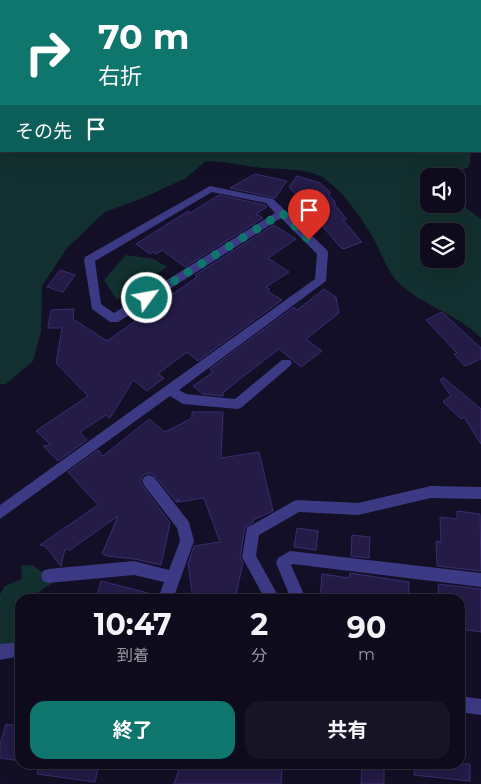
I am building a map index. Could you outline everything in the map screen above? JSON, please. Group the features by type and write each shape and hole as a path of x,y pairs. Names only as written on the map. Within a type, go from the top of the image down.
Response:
{"street":[{"path":"0,513 320,281 323,253 282,213 269,201 210,189 89,260 96,306 114,319 282,213"},
{"path":"170,390 182,399 238,404 286,363"},
{"path":"149,481 184,526 187,541 167,594"},
{"path":"270,594 249,557 252,532 296,506 358,509 432,492 481,493"},
{"path":"297,594 283,564 290,557 481,580"},
{"path":"48,576 134,568 173,578"},
{"path":"0,652 15,650"},
{"path":"465,705 481,707"}],"green space":[{"path":"0,152 468,152 471,154 469,167 465,169 420,168 420,213 465,213 465,206 481,219 481,338 461,322 417,297 393,277 360,217 350,203 325,179 310,172 206,161 186,178 143,198 105,212 67,248 42,286 41,332 33,361 6,384 0,384"},
{"path":"126,255 154,259 167,267 117,300 104,280"},
{"path":"32,565 55,581 36,594 15,594 15,643 0,645 0,594 5,586 22,579 21,566"}],"building":[{"path":"255,174 287,181 275,198 230,188"},
{"path":"297,176 320,183 331,193 328,194 336,203 334,204 347,219 343,220 362,242 344,249 341,248 319,222 321,221 289,187"},
{"path":"219,195 265,205 267,207 256,214 263,218 185,267 162,250 156,254 153,252 150,254 136,244 188,211 190,213"},
{"path":"274,225 296,239 268,258 289,272 266,287 270,289 267,291 282,300 198,361 187,352 158,374 164,378 147,391 133,380 110,418 106,415 80,432 87,440 58,461 43,446 51,445 36,431 88,396 56,363 62,328 48,328 51,310 74,309 73,319 107,341 197,277 195,275"},
{"path":"60,270 75,275 63,292 47,287"},
{"path":"324,289 336,297 339,313 306,339 322,351 301,367 279,349 236,382 223,393 223,396 203,394 193,386 213,372 210,369 294,307 297,310"},
{"path":"442,312 481,348 481,359 465,366 454,354 457,353 426,320"},
{"path":"443,377 481,409 481,444 464,417 461,419 444,403 443,401 451,396 440,380"},
{"path":"192,412 223,412 221,458 259,452 273,511 253,520 254,522 245,528 240,557 243,563 236,594 192,594 188,564 194,546 220,542 204,498 179,502 178,498 177,503 155,476 150,473 143,475 140,482 170,523 161,565 102,554 118,516 70,550 65,549 61,566 45,546 40,545 98,505 68,472 98,450 103,456 149,419 165,432 192,418"},
{"path":"457,511 480,514 481,571 437,566 436,541 441,542 440,517 457,519"},
{"path":"297,528 318,531 316,550 294,547"},
{"path":"352,535 370,537 369,558 351,556"},
{"path":"350,573 409,582 408,594 320,594 322,574 349,578"},
{"path":"101,581 148,593 148,594 97,594"},
{"path":"438,584 481,589 481,632 465,630 465,594 439,594"},
{"path":"6,724 15,725 15,760 0,758 0,744"},
{"path":"465,764 470,764 470,781 414,775 415,769 465,769"},
{"path":"38,769 98,769 95,782 37,774"},
{"path":"179,769 282,769 281,784 174,784"},
{"path":"362,769 384,769 384,784 361,784"}],"route":[{"path":"147,298 282,213 309,240"}]}
